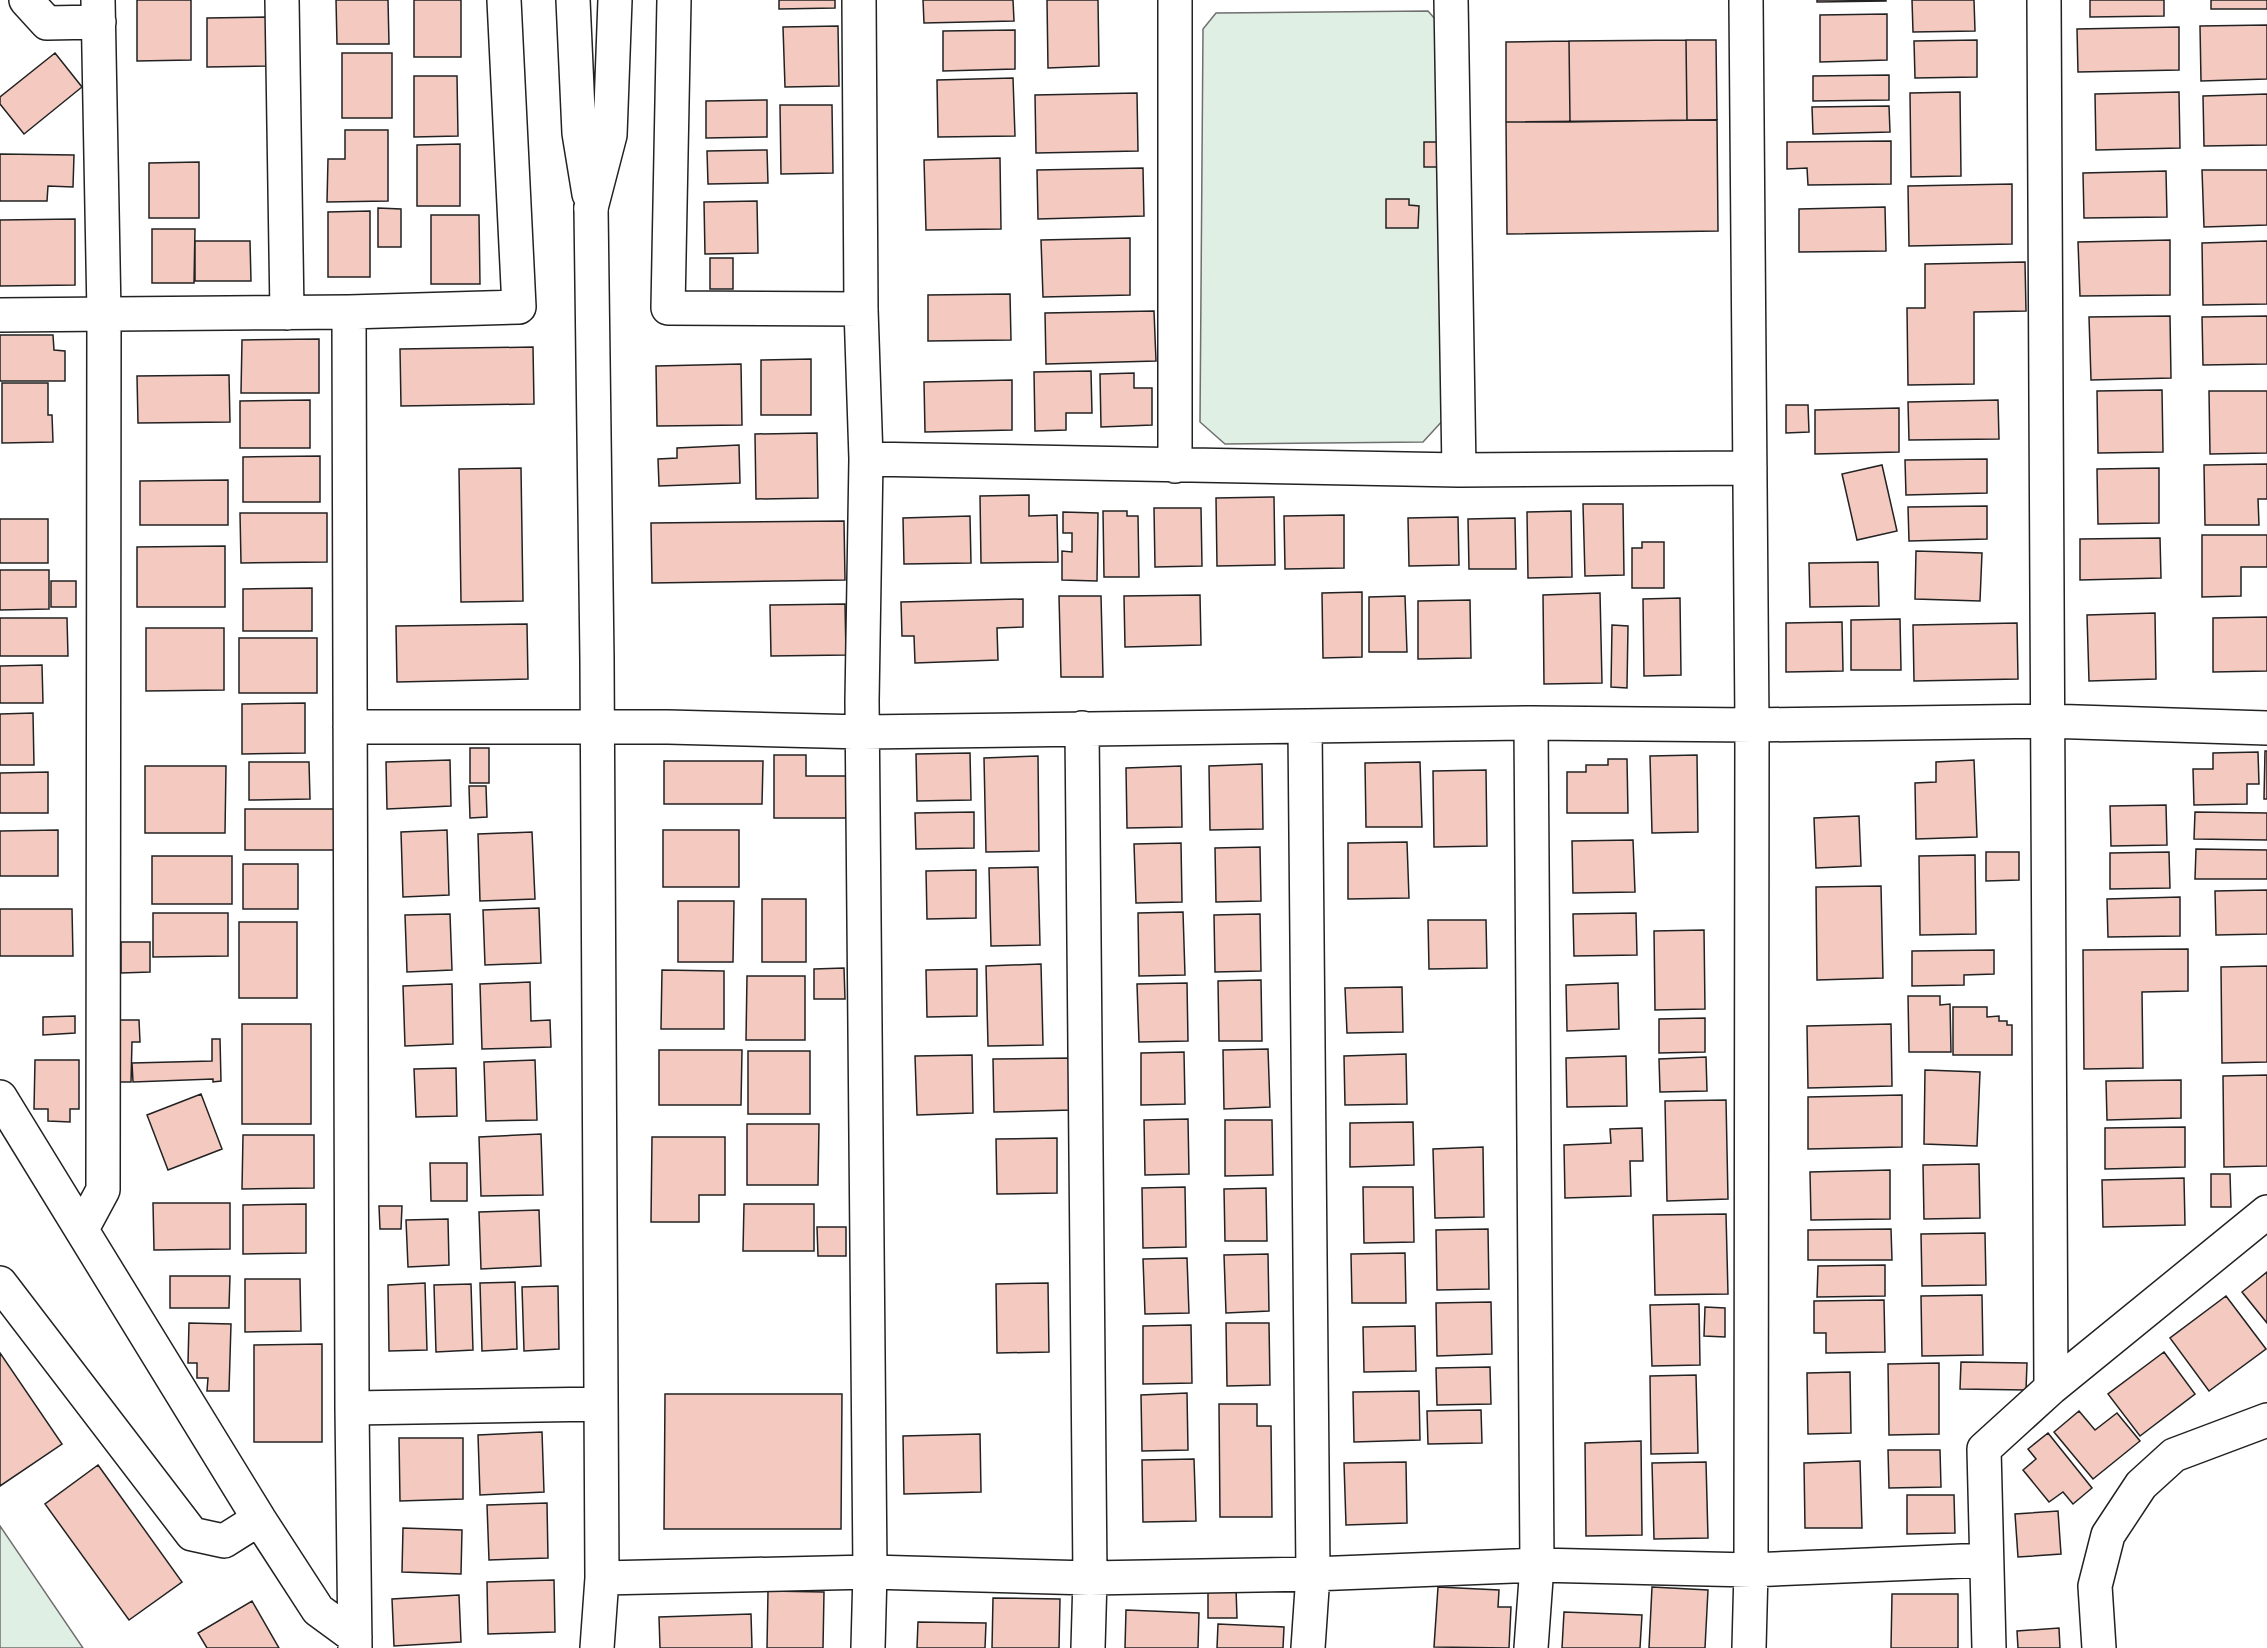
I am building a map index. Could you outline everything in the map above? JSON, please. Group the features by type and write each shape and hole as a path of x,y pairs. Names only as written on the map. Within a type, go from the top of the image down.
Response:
{"main road":[{"path":"26,0 47,23 98,11 104,314 103,1190 82,1229"},
{"path":"282,0 287,313"},
{"path":"0,315 287,313 519,307 504,0"},
{"path":"573,0 579,133 591,208"},
{"path":"592,0 591,208 597,727 602,1578 597,1648"},
{"path":"591,208 610,135 615,0"},
{"path":"674,0 668,308 861,309"},
{"path":"859,0 861,309 866,459 863,732 870,1572 868,1648"},
{"path":"1175,0 1175,466"},
{"path":"1451,0 1459,470"},
{"path":"1746,0 1752,725 1749,1648"},
{"path":"2044,0 2051,1388"},
{"path":"349,312 352,1408 355,1643"},
{"path":"866,459 1459,470 1750,468"},
{"path":"350,728 597,727 863,732 1082,728 1305,728 1531,723 1752,725 2046,722 2267,728"},
{"path":"1531,723 1537,1565 1531,1648"},
{"path":"1082,728 1090,1578 1088,1648"},
{"path":"1305,728 1313,1574 1308,1648"},
{"path":"0,1097 259,1519 318,1610 355,1643"},
{"path":"1989,1648 1984,1449 2051,1388 2267,1212"},
{"path":"0,1283 192,1533 224,1541 259,1519"},
{"path":"352,1408 601,1404"},
{"path":"2098,1648 2095,1586 2108,1535 2141,1485 2174,1455 2267,1420"},
{"path":"602,1578 870,1572 1090,1578 1313,1574 1537,1565 1751,1570 1986,1560"}],"green space":[{"path":"1428,11 1442,27 1445,418 1423,442 1225,444 1200,422 1203,29 1216,13"},
{"path":"0,1526 83,1648 0,1648"}],"building":[{"path":"137,0 191,0 191,60 137,61"},
{"path":"336,0 388,0 389,44 337,44"},
{"path":"414,0 461,0 461,57 414,57"},
{"path":"779,0 835,0 835,8 779,9"},
{"path":"923,0 1013,0 1014,21 924,23"},
{"path":"1047,0 1098,0 1099,66 1048,68"},
{"path":"1817,0 1886,0 1886,1 1817,2"},
{"path":"1912,0 1974,0 1975,31 1913,32"},
{"path":"2090,0 2164,0 2164,16 2090,17"},
{"path":"2211,0 2267,0 2267,9 2211,9"},
{"path":"1887,14 1887,60 1820,62 1820,15"},
{"path":"267,17 267,66 207,67 207,18"},
{"path":"2267,25 2267,79 2201,81 2200,26"},
{"path":"838,26 839,86 785,87 783,27"},
{"path":"2179,27 2179,70 2078,72 2077,29"},
{"path":"1015,30 1015,69 943,71 943,31"},
{"path":"1686,40 1716,40 1717,120 1687,120"},
{"path":"1686,40 1687,120 1570,122 1569,41"},
{"path":"1977,40 1977,77 1915,78 1914,41"},
{"path":"1569,41 1570,122 1506,122 1506,42"},
{"path":"55,53 82,87 24,134 0,104 0,97"},
{"path":"342,53 392,53 392,118 342,118"},
{"path":"1889,75 1889,100 1813,101 1813,76"},
{"path":"414,76 457,76 458,136 414,137"},
{"path":"1013,78 1015,136 938,137 937,80"},
{"path":"1960,92 1961,176 1911,177 1910,93"},
{"path":"2179,92 2180,148 2096,150 2095,94"},
{"path":"1137,93 1138,151 1036,153 1035,95"},
{"path":"2267,94 2267,145 2204,146 2203,96"},
{"path":"767,100 767,137 706,138 706,101"},
{"path":"780,105 832,105 833,173 781,174"},
{"path":"1889,106 1890,132 1813,134 1812,107"},
{"path":"1717,120 1718,231 1507,234 1506,122"},
{"path":"345,130 388,130 388,201 327,202 328,159 345,159"},
{"path":"1891,141 1891,184 1808,185 1807,168 1787,169 1787,142"},
{"path":"1424,142 1439,142 1439,167 1424,167"},
{"path":"460,144 460,206 417,206 417,145"},
{"path":"767,150 768,183 708,184 707,151"},
{"path":"0,154 74,155 73,187 48,186 47,201 0,201"},
{"path":"1000,158 1001,229 926,230 924,160"},
{"path":"199,162 199,218 149,218 149,163"},
{"path":"1143,168 1144,216 1038,219 1037,170"},
{"path":"2202,170 2267,170 2267,225 2204,227"},
{"path":"2166,171 2167,217 2084,218 2083,173"},
{"path":"2012,184 2012,244 1909,246 1908,186"},
{"path":"1386,199 1409,199 1409,205 1419,206 1418,228 1386,228"},
{"path":"757,201 758,253 705,254 704,202"},
{"path":"1885,207 1886,251 1799,252 1799,209"},
{"path":"378,208 401,209 401,247 378,247"},
{"path":"370,211 370,277 328,277 328,212"},
{"path":"431,215 479,215 480,284 431,284"},
{"path":"75,219 75,285 0,286 0,220"},
{"path":"152,229 195,229 194,283 152,283"},
{"path":"1130,238 1130,295 1043,297 1041,240"},
{"path":"2170,240 2170,295 2080,296 2078,242"},
{"path":"195,241 250,241 251,281 195,281"},
{"path":"2267,241 2267,304 2203,305 2202,243"},
{"path":"710,258 733,258 733,289 710,289"},
{"path":"2025,262 2026,311 1974,312 1974,384 1908,385 1907,308 1925,308 1925,264"},
{"path":"1010,294 1011,340 928,341 928,295"},
{"path":"1154,311 1156,361 1046,364 1045,313"},
{"path":"2170,316 2171,378 2091,380 2089,317"},
{"path":"2267,316 2267,364 2203,365 2202,317"},
{"path":"0,335 53,335 54,350 65,351 65,381 0,381"},
{"path":"319,339 319,393 241,393 242,340"},
{"path":"533,347 534,404 401,406 400,349"},
{"path":"811,359 811,415 761,415 761,360"},
{"path":"741,364 742,425 657,426 656,366"},
{"path":"1091,371 1092,413 1066,413 1066,430 1035,431 1034,372"},
{"path":"1134,373 1134,388 1152,388 1152,425 1101,427 1100,374"},
{"path":"229,375 230,422 138,423 137,376"},
{"path":"1012,380 1012,430 925,432 924,382"},
{"path":"2,383 48,383 48,415 52,415 53,442 2,443"},
{"path":"2162,390 2163,452 2098,453 2097,391"},
{"path":"2209,391 2267,391 2267,453 2210,454"},
{"path":"310,400 310,448 240,448 240,401"},
{"path":"1998,400 1999,439 1909,440 1908,402"},
{"path":"1786,405 1808,405 1809,432 1786,433"},
{"path":"1899,408 1899,452 1815,454 1815,410"},
{"path":"817,433 818,498 756,499 755,434"},
{"path":"739,445 740,483 659,486 658,459 677,458 677,448"},
{"path":"320,456 320,502 243,502 243,457"},
{"path":"1987,459 1987,493 1906,495 1905,460"},
{"path":"2267,464 2267,499 2258,499 2259,525 2205,525 2204,465"},
{"path":"1882,465 1897,531 1857,540 1842,474"},
{"path":"521,468 523,601 461,602 459,469"},
{"path":"2159,468 2159,523 2098,524 2097,469"},
{"path":"228,480 228,525 140,525 140,481"},
{"path":"1029,495 1029,516 1057,515 1058,562 981,563 980,496"},
{"path":"1274,497 1275,565 1217,566 1216,498"},
{"path":"1583,504 1623,504 1624,575 1585,576"},
{"path":"1987,506 1987,539 1909,541 1908,507"},
{"path":"1154,508 1201,508 1202,566 1155,567"},
{"path":"1103,511 1127,511 1127,516 1138,516 1139,577 1104,577"},
{"path":"1571,511 1572,577 1528,578 1527,512"},
{"path":"1063,512 1098,513 1097,581 1062,580 1062,551 1072,552 1072,533 1063,533"},
{"path":"240,513 327,513 327,562 241,563"},
{"path":"1344,515 1344,568 1285,569 1284,516"},
{"path":"970,516 971,563 904,564 903,518"},
{"path":"1458,517 1459,565 1409,566 1408,518"},
{"path":"1515,518 1516,569 1469,569 1468,519"},
{"path":"0,519 48,519 48,563 0,563"},
{"path":"844,521 845,580 652,583 651,523"},
{"path":"2202,535 2267,535 2267,567 2241,567 2241,596 2202,597"},
{"path":"2160,538 2161,578 2080,580 2080,539"},
{"path":"1642,542 1664,542 1664,588 1632,588 1632,548 1642,548"},
{"path":"225,546 225,607 137,607 137,547"},
{"path":"1916,551 1982,553 1980,601 1915,599"},
{"path":"1878,562 1879,606 1810,607 1809,563"},
{"path":"0,570 49,570 49,609 0,610"},
{"path":"51,581 76,581 76,607 51,607"},
{"path":"312,588 312,631 243,631 243,589"},
{"path":"1362,592 1362,657 1323,658 1322,593"},
{"path":"1600,593 1602,683 1544,684 1543,595"},
{"path":"1200,595 1201,645 1125,647 1124,596"},
{"path":"1059,596 1101,596 1103,677 1061,677"},
{"path":"1405,596 1407,652 1369,652 1369,597"},
{"path":"1680,598 1681,675 1644,676 1643,599"},
{"path":"1023,599 1023,627 997,628 998,660 915,663 914,636 902,636 901,602"},
{"path":"1470,600 1471,658 1418,659 1418,601"},
{"path":"845,604 846,655 771,656 770,605"},
{"path":"2155,613 2156,679 2089,681 2087,615"},
{"path":"2267,617 2267,671 2213,672 2213,618"},
{"path":"0,618 67,618 68,656 0,656"},
{"path":"1900,619 1901,670 1851,670 1851,620"},
{"path":"1842,622 1843,671 1786,672 1786,623"},
{"path":"2017,623 2018,679 1914,681 1913,625"},
{"path":"527,624 528,679 397,682 396,626"},
{"path":"1612,625 1628,626 1627,688 1611,687"},
{"path":"146,628 224,628 224,690 146,691"},
{"path":"239,638 317,638 317,693 239,693"},
{"path":"42,665 43,703 0,703 0,666"},
{"path":"305,703 305,753 242,754 242,704"},
{"path":"33,713 34,765 0,765 0,714"},
{"path":"470,748 489,748 489,783 470,783"},
{"path":"2265,751 2267,751 2267,799 2264,799"},
{"path":"2258,752 2259,784 2247,784 2247,804 2194,805 2193,769 2213,769 2213,753"},
{"path":"970,753 971,800 917,801 916,754"},
{"path":"774,755 806,755 806,776 846,776 846,818 774,818"},
{"path":"1697,755 1698,832 1652,833 1650,756"},
{"path":"1038,756 1039,851 986,852 984,758"},
{"path":"1608,759 1627,759 1628,813 1567,813 1567,772 1586,772 1586,765 1608,765"},
{"path":"450,760 451,806 387,809 386,762"},
{"path":"1974,760 1977,837 1916,839 1915,783 1936,782 1936,762"},
{"path":"664,761 763,761 762,804 664,804"},
{"path":"249,762 309,762 310,799 249,800"},
{"path":"1420,762 1422,827 1366,827 1365,763"},
{"path":"1262,764 1263,829 1210,830 1209,766"},
{"path":"145,766 226,766 225,833 145,833"},
{"path":"1181,766 1182,827 1127,828 1126,768"},
{"path":"1486,770 1487,846 1434,847 1433,771"},
{"path":"48,772 48,813 0,813 0,773"},
{"path":"469,786 486,786 487,817 470,818"},
{"path":"2166,805 2167,845 2111,846 2110,806"},
{"path":"245,809 334,809 334,850 245,850"},
{"path":"974,812 974,848 916,849 915,813"},
{"path":"2195,812 2267,813 2267,840 2194,839"},
{"path":"1859,816 1861,866 1816,868 1814,818"},
{"path":"58,830 58,876 0,876 0,831"},
{"path":"447,830 449,895 403,897 401,832"},
{"path":"663,830 739,830 739,887 663,887"},
{"path":"532,832 535,899 480,901 478,834"},
{"path":"1633,840 1635,892 1573,893 1572,841"},
{"path":"1407,842 1409,898 1348,899 1348,843"},
{"path":"1181,843 1182,902 1136,903 1134,844"},
{"path":"1260,847 1261,901 1216,902 1215,848"},
{"path":"2196,849 2267,850 2267,879 2195,879"},
{"path":"1986,852 2019,852 2019,880 1986,881"},
{"path":"2169,852 2170,888 2110,889 2110,853"},
{"path":"1975,855 1976,934 1920,935 1919,856"},
{"path":"152,856 232,856 232,904 152,904"},
{"path":"243,864 298,864 298,909 243,909"},
{"path":"1038,867 1040,945 991,946 989,868"},
{"path":"976,870 976,918 927,919 926,871"},
{"path":"1881,886 1883,978 1817,980 1816,887"},
{"path":"2267,890 2267,934 2216,935 2215,891"},
{"path":"2180,897 2180,936 2108,937 2107,899"},
{"path":"762,899 806,899 806,962 762,962"},
{"path":"678,901 734,901 733,962 678,962"},
{"path":"539,908 541,963 485,965 483,910"},
{"path":"0,909 72,909 73,956 0,956"},
{"path":"1183,912 1185,975 1139,976 1138,913"},
{"path":"153,913 228,913 228,956 153,957"},
{"path":"1636,913 1637,955 1574,956 1573,914"},
{"path":"450,914 452,970 407,972 405,915"},
{"path":"1260,914 1261,971 1215,972 1214,915"},
{"path":"1428,920 1486,920 1487,968 1429,969"},
{"path":"239,922 297,922 297,998 239,998"},
{"path":"1704,930 1705,1009 1655,1010 1654,931"},
{"path":"121,942 150,942 150,972 121,973"},
{"path":"2188,949 2188,991 2142,992 2143,1068 2084,1069 2083,950"},
{"path":"1994,950 1994,974 1964,975 1964,985 1912,986 1912,951"},
{"path":"1041,964 1043,1045 988,1046 986,966"},
{"path":"2267,966 2267,1062 2222,1063 2221,967"},
{"path":"844,968 845,999 814,999 814,969"},
{"path":"977,969 977,1016 927,1017 926,970"},
{"path":"662,970 724,971 724,1029 661,1029"},
{"path":"747,976 805,976 805,1040 746,1040"},
{"path":"1261,980 1262,1041 1219,1041 1218,981"},
{"path":"530,982 531,1021 550,1020 551,1047 482,1049 480,984"},
{"path":"1187,983 1188,1041 1139,1042 1137,984"},
{"path":"1618,983 1619,1029 1567,1031 1566,985"},
{"path":"452,984 453,1044 405,1046 403,986"},
{"path":"1402,987 1403,1032 1347,1033 1345,988"},
{"path":"1908,996 1940,996 1940,1005 1950,1004 1951,1052 1909,1052"},
{"path":"1953,1007 1987,1007 1987,1017 1999,1016 1999,1021 2007,1021 2007,1025 2012,1025 2012,1055 1953,1055"},
{"path":"75,1016 75,1033 43,1035 43,1017"},
{"path":"1705,1018 1705,1052 1659,1053 1659,1019"},
{"path":"120,1020 139,1020 140,1042 132,1042 131,1082 120,1082"},
{"path":"242,1024 311,1024 311,1124 242,1124"},
{"path":"1891,1024 1892,1086 1808,1088 1807,1026"},
{"path":"212,1039 220,1039 221,1081 213,1082 213,1079 133,1082 132,1063 212,1061"},
{"path":"1268,1049 1270,1107 1224,1109 1223,1050"},
{"path":"659,1050 742,1050 741,1105 659,1105"},
{"path":"748,1051 810,1051 810,1114 748,1114"},
{"path":"1184,1052 1185,1104 1141,1105 1141,1053"},
{"path":"1406,1054 1407,1104 1345,1105 1344,1056"},
{"path":"972,1055 973,1113 917,1115 915,1056"},
{"path":"1626,1056 1627,1106 1567,1107 1566,1058"},
{"path":"1706,1057 1707,1091 1660,1092 1659,1059"},
{"path":"1071,1058 1072,1110 994,1112 993,1059"},
{"path":"35,1060 79,1060 79,1109 70,1109 70,1122 48,1121 48,1109 34,1109"},
{"path":"535,1060 537,1120 486,1121 484,1062"},
{"path":"456,1068 457,1116 416,1117 414,1069"},
{"path":"1925,1070 1980,1072 1977,1146 1924,1144"},
{"path":"2267,1075 2267,1166 2224,1167 2223,1076"},
{"path":"2181,1080 2181,1118 2107,1120 2106,1081"},
{"path":"201,1094 222,1149 168,1170 147,1115"},
{"path":"1902,1095 1902,1147 1808,1149 1808,1097"},
{"path":"1726,1100 1728,1199 1667,1201 1665,1101"},
{"path":"1188,1119 1189,1174 1145,1175 1144,1120"},
{"path":"1225,1120 1272,1120 1273,1175 1225,1176"},
{"path":"1413,1122 1414,1165 1350,1167 1350,1123"},
{"path":"747,1124 819,1124 818,1185 747,1185"},
{"path":"2185,1127 2185,1167 2105,1169 2105,1128"},
{"path":"1642,1128 1643,1161 1630,1161 1631,1196 1565,1198 1564,1145 1611,1143 1610,1129"},
{"path":"541,1134 543,1195 481,1196 479,1137"},
{"path":"243,1135 314,1135 314,1188 242,1189"},
{"path":"652,1137 725,1137 725,1195 699,1195 699,1222 651,1222"},
{"path":"1057,1138 1057,1193 997,1194 996,1139"},
{"path":"1483,1147 1484,1217 1435,1218 1433,1149"},
{"path":"430,1163 467,1163 467,1201 431,1201"},
{"path":"1979,1164 1980,1218 1924,1219 1923,1165"},
{"path":"1890,1170 1890,1219 1811,1220 1810,1172"},
{"path":"2211,1174 2230,1174 2231,1207 2211,1207"},
{"path":"2184,1178 2185,1225 2103,1227 2102,1180"},
{"path":"1185,1187 1186,1247 1143,1248 1142,1188"},
{"path":"1363,1187 1413,1187 1414,1242 1364,1243"},
{"path":"1266,1188 1267,1241 1225,1241 1224,1189"},
{"path":"153,1203 230,1203 230,1249 154,1250"},
{"path":"306,1204 306,1253 243,1254 243,1205"},
{"path":"744,1204 814,1204 814,1251 743,1251"},
{"path":"379,1206 402,1206 401,1229 380,1229"},
{"path":"539,1210 541,1266 481,1269 479,1212"},
{"path":"1726,1214 1728,1294 1655,1295 1653,1215"},
{"path":"448,1219 449,1265 408,1267 406,1220"},
{"path":"817,1227 846,1227 846,1256 818,1256"},
{"path":"1488,1229 1489,1289 1437,1290 1436,1230"},
{"path":"1891,1229 1892,1260 1808,1260 1808,1230"},
{"path":"1985,1233 1986,1285 1922,1286 1921,1234"},
{"path":"1405,1253 1406,1303 1352,1303 1351,1254"},
{"path":"1268,1254 1269,1311 1226,1313 1224,1255"},
{"path":"1187,1258 1189,1313 1145,1314 1143,1259"},
{"path":"1885,1265 1885,1296 1817,1297 1818,1266"},
{"path":"2267,1272 2267,1323 2242,1292"},
{"path":"170,1276 230,1276 229,1308 170,1308"},
{"path":"245,1279 300,1279 301,1331 245,1332"},
{"path":"515,1282 517,1349 482,1351 480,1283"},
{"path":"425,1283 427,1350 389,1351 388,1285"},
{"path":"1048,1283 1049,1352 997,1353 996,1284"},
{"path":"471,1284 473,1350 436,1352 434,1285"},
{"path":"558,1286 559,1349 524,1351 522,1287"},
{"path":"1982,1295 1983,1355 1922,1356 1921,1296"},
{"path":"2226,1296 2266,1349 2209,1391 2170,1338"},
{"path":"1884,1300 1885,1352 1826,1353 1826,1333 1814,1333 1814,1301"},
{"path":"1491,1302 1492,1354 1437,1356 1436,1303"},
{"path":"1699,1304 1700,1365 1652,1366 1650,1305"},
{"path":"1705,1307 1725,1308 1725,1337 1704,1336"},
{"path":"189,1323 231,1324 229,1391 207,1391 208,1378 197,1378 197,1363 188,1363"},
{"path":"1226,1323 1269,1323 1270,1385 1227,1386"},
{"path":"1191,1325 1192,1383 1143,1384 1143,1326"},
{"path":"1415,1326 1416,1371 1364,1372 1363,1327"},
{"path":"322,1344 322,1442 254,1442 254,1345"},
{"path":"2164,1352 2195,1394 2140,1436 2108,1394"},
{"path":"0,1353 62,1444 0,1486"},
{"path":"1961,1362 2027,1363 2026,1390 1960,1389"},
{"path":"1939,1363 1939,1434 1889,1435 1888,1364"},
{"path":"1490,1367 1491,1404 1437,1405 1436,1368"},
{"path":"1850,1372 1851,1433 1808,1434 1807,1373"},
{"path":"1696,1375 1698,1453 1651,1454 1650,1376"},
{"path":"1419,1391 1420,1440 1354,1442 1353,1392"},
{"path":"1187,1393 1188,1450 1142,1451 1141,1395"},
{"path":"665,1394 842,1394 841,1529 664,1529"},
{"path":"1219,1404 1257,1404 1257,1426 1271,1426 1272,1517 1220,1517"},
{"path":"1481,1410 1482,1443 1428,1444 1427,1411"},
{"path":"2079,1411 2095,1430 2117,1413 2140,1441 2093,1479 2054,1432"},
{"path":"542,1432 544,1492 480,1495 478,1435"},
{"path":"2048,1433 2092,1488 2073,1504 2063,1492 2049,1502 2023,1470 2036,1459 2028,1449"},
{"path":"980,1434 981,1492 904,1494 903,1436"},
{"path":"399,1438 463,1438 463,1499 400,1501"},
{"path":"1641,1441 1642,1535 1586,1536 1585,1443"},
{"path":"1888,1450 1940,1450 1941,1487 1889,1488"},
{"path":"1194,1459 1196,1521 1143,1522 1142,1460"},
{"path":"1860,1461 1862,1528 1805,1528 1804,1463"},
{"path":"1406,1462 1407,1523 1346,1525 1344,1463"},
{"path":"1706,1462 1708,1538 1654,1539 1652,1463"},
{"path":"98,1465 182,1582 129,1620 45,1504"},
{"path":"1907,1495 1954,1495 1955,1533 1907,1534"},
{"path":"547,1503 548,1558 489,1560 487,1505"},
{"path":"2058,1511 2061,1554 2018,1557 2015,1514"},
{"path":"403,1528 462,1530 461,1574 402,1572"},
{"path":"554,1580 555,1632 488,1634 487,1582"},
{"path":"1438,1587 1499,1590 1498,1607 1511,1607 1509,1648 1434,1647"},
{"path":"1652,1587 1708,1590 1705,1648 1649,1648"},
{"path":"1208,1588 1236,1588 1237,1618 1208,1618"},
{"path":"768,1591 824,1592 823,1648 767,1648"},
{"path":"1892,1594 1958,1594 1958,1648 1891,1648"},
{"path":"459,1595 461,1642 394,1646 392,1599"},
{"path":"993,1598 1060,1599 1059,1648 992,1648"},
{"path":"252,1601 279,1648 207,1648 198,1633"},
{"path":"1126,1610 1199,1613 1198,1648 1125,1648"},
{"path":"1564,1612 1642,1615 1640,1648 1562,1648"},
{"path":"751,1614 752,1648 660,1648 659,1617"},
{"path":"918,1622 986,1623 985,1648 917,1648"},
{"path":"1218,1624 1284,1627 1283,1648 1217,1648"},
{"path":"2059,1628 2060,1648 2018,1648 2017,1631"}]}
